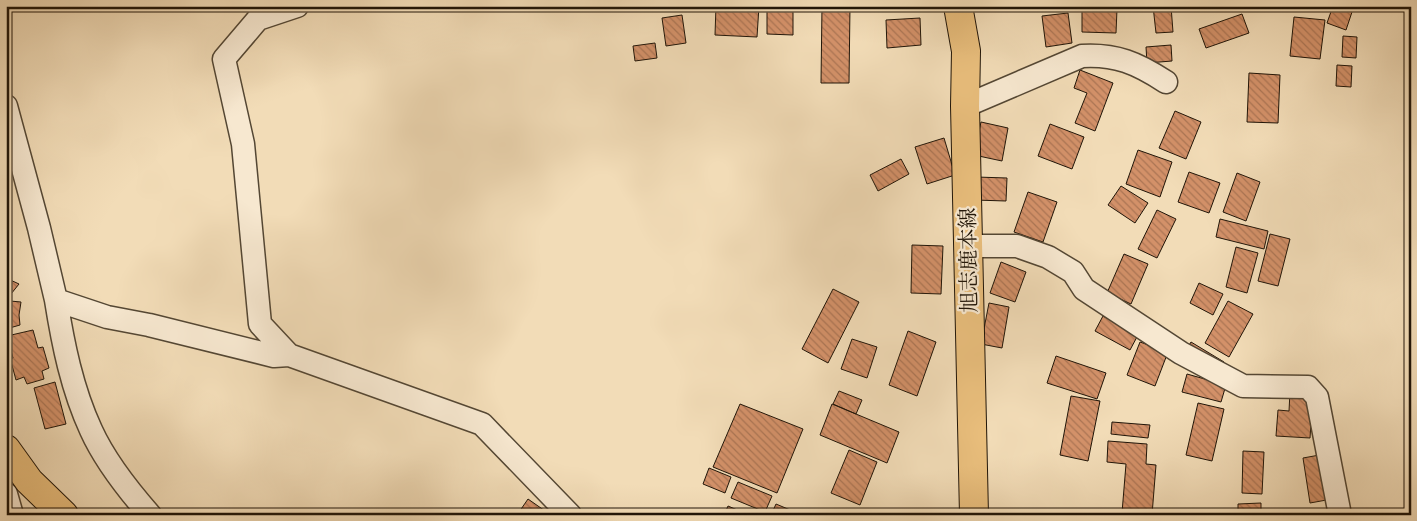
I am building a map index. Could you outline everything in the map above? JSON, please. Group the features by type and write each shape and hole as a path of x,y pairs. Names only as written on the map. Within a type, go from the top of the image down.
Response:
{"main road":[{"name":"旭志鹿本線","path":"958,6 966,51 965,106 974,515"},
{"path":"6,450 29,481 64,515"}],"street":[{"path":"289,355 260,324 243,144 224,59 258,19 297,6"},
{"path":"965,106 1082,56 1117,57 1138,65 1166,82"},
{"path":"6,106 39,228 56,300 62,341 74,384 91,430 113,468 150,515"},
{"path":"969,246 1017,246 1048,257 1073,272 1084,289 1181,353 1243,386 1308,387 1317,397 1340,515"},
{"path":"56,300 107,317 149,325 274,356 289,355 482,424 570,515"},
{"path":"6,494 12,515"}],"building":[{"path":"716,6 759,6 757,37 715,35"},
{"path":"767,6 793,6 793,35 767,34"},
{"path":"822,6 850,6 849,83 821,83"},
{"path":"1153,6 1171,6 1173,32 1156,33"},
{"path":"1333,6 1354,6 1346,30 1327,23"},
{"path":"1082,8 1117,9 1116,33 1082,32"},
{"path":"1068,13 1072,43 1046,47 1042,16"},
{"path":"1242,14 1249,33 1206,48 1199,29"},
{"path":"682,15 686,43 666,46 662,18"},
{"path":"1294,17 1325,20 1320,59 1290,56"},
{"path":"920,18 921,45 887,48 886,20"},
{"path":"1343,36 1357,37 1356,58 1342,57"},
{"path":"655,43 657,58 635,61 633,46"},
{"path":"1171,45 1172,61 1147,63 1146,47"},
{"path":"1337,65 1352,66 1351,87 1336,86"},
{"path":"1080,70 1113,83 1095,131 1075,123 1087,93 1074,88"},
{"path":"1249,73 1280,75 1278,123 1247,122"},
{"path":"1175,111 1201,122 1186,159 1159,148"},
{"path":"981,122 1008,128 1002,161 974,155"},
{"path":"1050,124 1084,137 1072,169 1038,156"},
{"path":"944,138 955,175 927,184 915,147"},
{"path":"1138,150 1172,162 1160,197 1126,184"},
{"path":"901,159 909,174 878,191 870,175"},
{"path":"1189,172 1220,183 1209,213 1178,202"},
{"path":"1237,173 1260,182 1246,221 1223,212"},
{"path":"976,177 1007,178 1006,201 975,200"},
{"path":"1121,186 1148,203 1135,223 1108,205"},
{"path":"1028,192 1057,202 1043,242 1014,232"},
{"path":"1157,210 1176,219 1157,258 1138,249"},
{"path":"1220,219 1268,231 1264,249 1216,237"},
{"path":"1270,234 1290,239 1278,286 1258,281"},
{"path":"912,245 943,246 941,294 911,293"},
{"path":"1236,247 1258,253 1247,293 1226,287"},
{"path":"1124,254 1148,264 1131,304 1107,293"},
{"path":"1001,262 1026,272 1015,302 990,293"},
{"path":"6,278 19,284 11,294 10,301 21,302 20,325 6,329"},
{"path":"1199,283 1223,294 1213,315 1190,303"},
{"path":"833,289 859,302 828,363 802,349"},
{"path":"1228,301 1253,314 1229,357 1205,343"},
{"path":"989,303 1009,307 1002,348 981,344"},
{"path":"1103,316 1138,335 1130,350 1095,331"},
{"path":"33,330 38,348 43,347 49,368 42,371 44,379 27,384 24,377 16,380 7,336"},
{"path":"908,331 936,342 917,396 889,385"},
{"path":"852,339 877,347 867,378 841,369"},
{"path":"1140,342 1168,352 1155,386 1127,375"},
{"path":"1191,342 1224,362 1218,372 1185,352"},
{"path":"1056,356 1106,373 1097,399 1047,383"},
{"path":"1187,374 1226,385 1221,402 1182,392"},
{"path":"55,382 66,424 45,429 34,388"},
{"path":"839,391 862,400 856,414 833,404"},
{"path":"1290,392 1313,394 1310,438 1276,436 1278,410 1289,411"},
{"path":"1071,396 1100,401 1088,461 1060,455"},
{"path":"1198,403 1224,409 1212,461 1186,455"},
{"path":"740,404 803,429 777,493 713,467"},
{"path":"832,404 899,432 887,463 820,435"},
{"path":"1112,422 1150,425 1148,438 1111,434"},
{"path":"1108,441 1147,444 1146,464 1156,465 1152,515 1122,513 1126,464 1107,462"},
{"path":"849,450 877,462 860,505 831,493"},
{"path":"1243,451 1264,452 1262,494 1242,493"},
{"path":"1325,454 1332,499 1310,503 1303,458"},
{"path":"709,468 731,477 725,493 703,484"},
{"path":"738,482 772,496 765,512 731,498"},
{"path":"528,499 548,513 547,515 517,515"},
{"path":"1261,503 1261,515 1238,515 1238,504"},
{"path":"776,504 795,512 794,515 771,515"},
{"path":"728,506 749,515 724,515"},
{"path":"1325,511 1326,515 1303,515 1303,513"}]}
